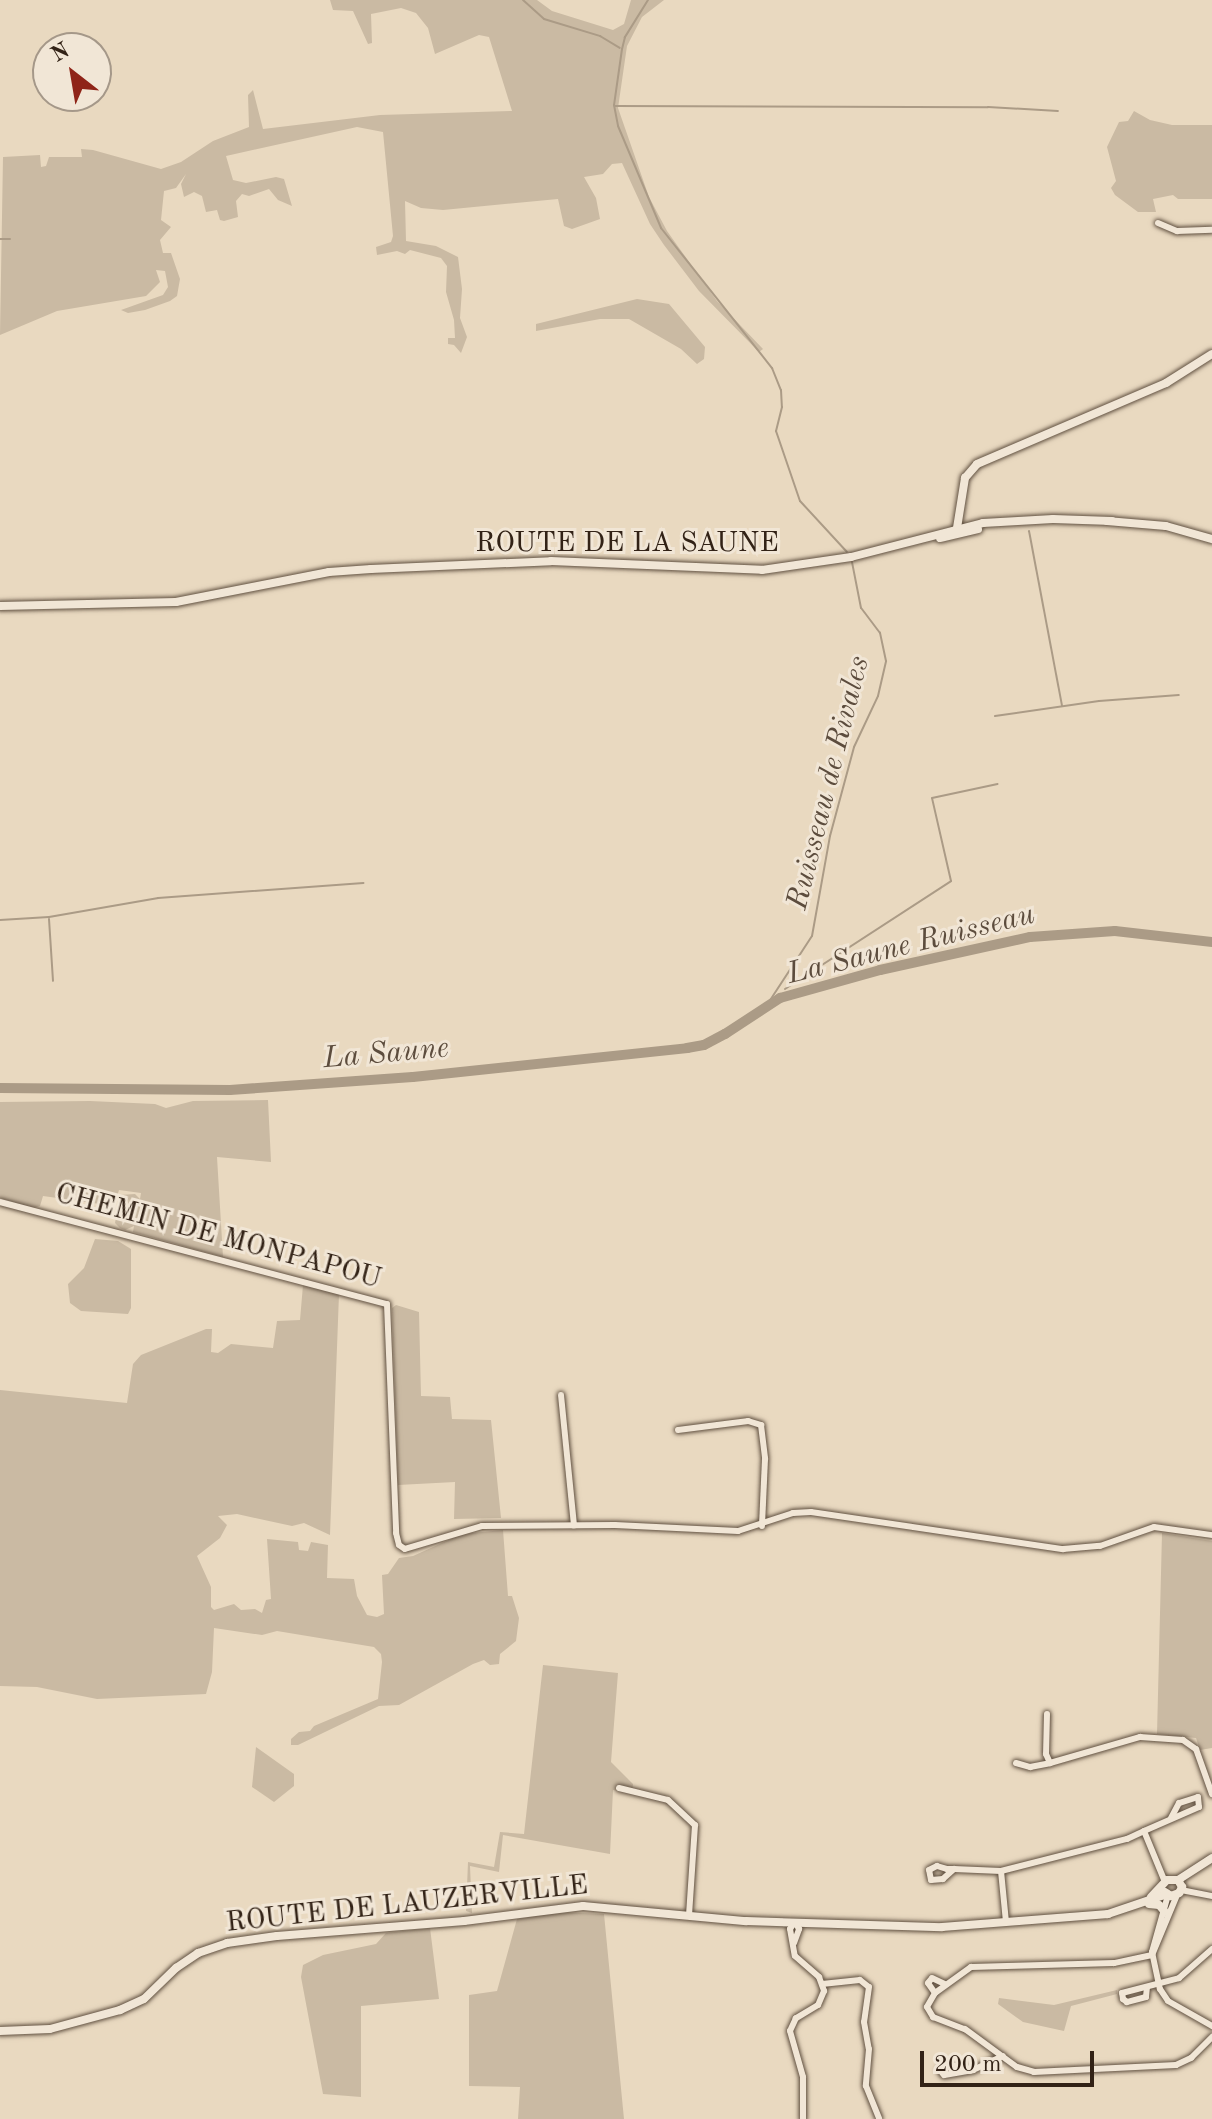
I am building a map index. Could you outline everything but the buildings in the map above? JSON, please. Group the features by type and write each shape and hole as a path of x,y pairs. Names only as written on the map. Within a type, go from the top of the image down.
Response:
{"street":[{"path":"1158,223 1177,231 1212,230"},
{"path":"962,529 960,510 965,478 982,460 1166,383 1212,354"},
{"name":"ROUTE DE LA SAUNE","path":"0,606 176,602 350,570 551,561 752,570 802,566 962,529 1028,519 1166,526 1212,539"},
{"name":"CHEMIN DE MONPAPOU","path":"0,1202 387,1304 396,1533 401,1547 417,1547 469,1527 574,1525 717,1532 762,1526 793,1513 811,1512 1063,1549 1100,1546 1154,1527 1212,1535"},
{"path":"561,1395 574,1525"},
{"path":"678,1430 748,1421 761,1425 765,1459 762,1526"},
{"path":"1047,1714 1046,1751 1050,1763"},
{"path":"1016,1763 1030,1767 1050,1763 1140,1737 1187,1740 1196,1749 1212,1794"},
{"path":"619,1788 668,1800 695,1825 689,1916"},
{"path":"954,1869 1001,1871 1127,1839 1199,1807 1198,1797 1179,1803 1171,1818"},
{"path":"1144,1831 1172,1887 1152,1955"},
{"name":"ROUTE DE LAUZERVILLE","path":"0,2031 50,2029 131,2006 152,1993 183,1962 216,1946 570,1907 616,1907 794,1926 942,1927 1108,1914 1136,1907 1172,1887 1212,1858"},
{"path":"1001,1871 1006,1922"},
{"path":"1172,1887 1212,1896"},
{"path":"1172,1887 1152,1955 1159,1984 1168,2001 1212,2026"},
{"path":"1136,1907 1155,1903 1165,1912"},
{"path":"794,1926 793,1946 798,1960 822,1984 821,2002 796,2018 790,2028 803,2077 803,2119"},
{"path":"1147,1987 1179,1978 1212,1949"},
{"path":"1152,1955 1114,1963 971,1967 945,1984 927,2002 930,2014 965,2029 1017,2067 1034,2072 1163,2066 1187,2061 1212,2037"},
{"path":"935,1993 928,1983 932,1978 945,1984"},
{"path":"822,1984 860,1980 869,1987 864,2022 869,2049 866,2086 879,2119"},
{"path":"973,2070 1003,2056"}],"shaded area":[{"path":"330,0 537,0 552,11 613,30 624,24 631,0 664,0 642,17 627,46 618,108 649,197 667,231 717,301 763,349 759,352 699,291 664,245 650,224 622,163 612,164 603,174 584,177 596,198 600,219 572,229 564,226 558,199 443,210 421,208 405,201 406,241 436,246 458,257 462,289 460,318 467,337 461,353 454,345 448,344 448,338 455,338 454,320 446,292 447,266 441,258 410,250 405,254 397,251 377,255 376,247 391,242 393,236 383,132 357,127 226,156 233,180 246,183 276,177 284,179 292,206 278,200 269,189 249,196 242,194 236,201 238,217 224,221 220,220 217,210 206,212 202,196 194,192 184,197 181,184 186,174 176,188 164,191 161,220 171,227 160,240 163,253 171,253 180,279 177,296 170,301 145,310 128,313 121,310 163,295 168,287 165,271 156,270 160,282 146,296 57,311 0,335 3,157 40,155 41,167 46,166 49,157 82,157 81,149 161,169 181,162 213,141 249,127 248,95 253,90 263,129 380,115 512,111 489,37 479,35 435,54 428,28 416,13 401,8 371,14 372,43 368,44 353,11 333,10"},
{"path":"1134,111 1150,120 1172,125 1212,125 1212,199 1178,199 1173,195 1153,199 1156,212 1138,212 1115,195 1111,188 1116,181 1107,147 1119,122 1128,121"},
{"path":"637,299 669,304 705,347 704,359 697,364 681,349 629,319 600,319 536,331 536,324"},
{"path":"268,1100 271,1162 217,1157 223,1257 133,1232 134,1226 125,1230 120,1228 115,1223 120,1195 135,1194 140,1199 141,1193 119,1190 114,1206 43,1196 40,1206 34,1208 0,1198 0,1102 90,1101 155,1104 166,1108 193,1101"},
{"path":"95,1239 118,1241 131,1249 131,1308 128,1314 81,1311 70,1303 68,1284 84,1268"},
{"path":"303,1285 339,1294 330,1535 304,1523 292,1526 237,1514 218,1516 227,1525 220,1538 197,1556 211,1587 211,1607 214,1610 234,1604 241,1610 255,1609 262,1613 266,1600 271,1599 267,1539 298,1542 299,1550 308,1551 311,1542 328,1545 327,1578 354,1579 357,1596 367,1615 377,1617 384,1614 382,1575 388,1574 399,1558 413,1556 462,1534 503,1530 508,1596 512,1596 519,1618 516,1641 500,1654 499,1664 490,1665 484,1660 473,1664 399,1705 379,1706 298,1745 291,1745 291,1739 299,1732 310,1731 314,1726 378,1699 382,1662 381,1654 374,1647 277,1631 262,1635 214,1628 212,1672 206,1694 97,1699 37,1687 0,1686 0,1390 127,1403 133,1364 141,1355 206,1329 212,1329 211,1352 218,1353 231,1344 273,1348 277,1321 300,1320"},
{"path":"396,1305 419,1312 421,1396 450,1397 452,1419 491,1420 501,1518 454,1519 455,1482 398,1485 392,1308"},
{"path":"1162,1533 1212,1541 1212,1748 1200,1750 1196,1738 1157,1734"},
{"path":"543,1665 618,1673 611,1762 633,1784 632,1794 613,1790 610,1854 503,1835 499,1872 470,1866 472,1913 466,1911 468,1862 494,1867 500,1832 524,1834"},
{"path":"256,1747 294,1774 294,1786 274,1802 252,1787"},
{"path":"559,1912 604,1914 624,2119 518,2119 520,2087 469,2086 469,1995 497,1991 517,1919"},
{"path":"430,1928 439,1999 361,2006 361,2097 323,2094 301,1977 303,1965 323,1955 376,1944 386,1933"},
{"path":"1117,1990 1117,1994 1071,2006 1064,2031 1023,2022 998,2004 999,1998 1054,2005"}],"waterway":[{"path":"523,0 544,19 600,36 620,48"},
{"name":"Ruisseau de Rivales","path":"648,0 625,37 622,49 614,105 618,126 661,228 772,368 781,390 782,407 776,431 800,501 847,552"},
{"path":"615,106 988,107 1058,111"},
{"path":"0,239 10,239"},
{"path":"1029,531 1062,706"},
{"name":"Ruisseau de Rivales","path":"765,1008 812,936 830,836 854,747 878,696 886,661 880,633 861,608 852,562"},
{"path":"995,716 1099,701 1179,695"},
{"name":"La Saune Ruisseau","path":"785,989 951,881 932,798 998,784"},
{"path":"0,920 49,917 158,898 363,883"},
{"path":"49,919 53,981"},
{"name":"La Saune","path":"0,1088 230,1090 413,1077 687,1048 704,1045 725,1034 780,998 880,970 1030,937 1115,931 1212,942"}]}
